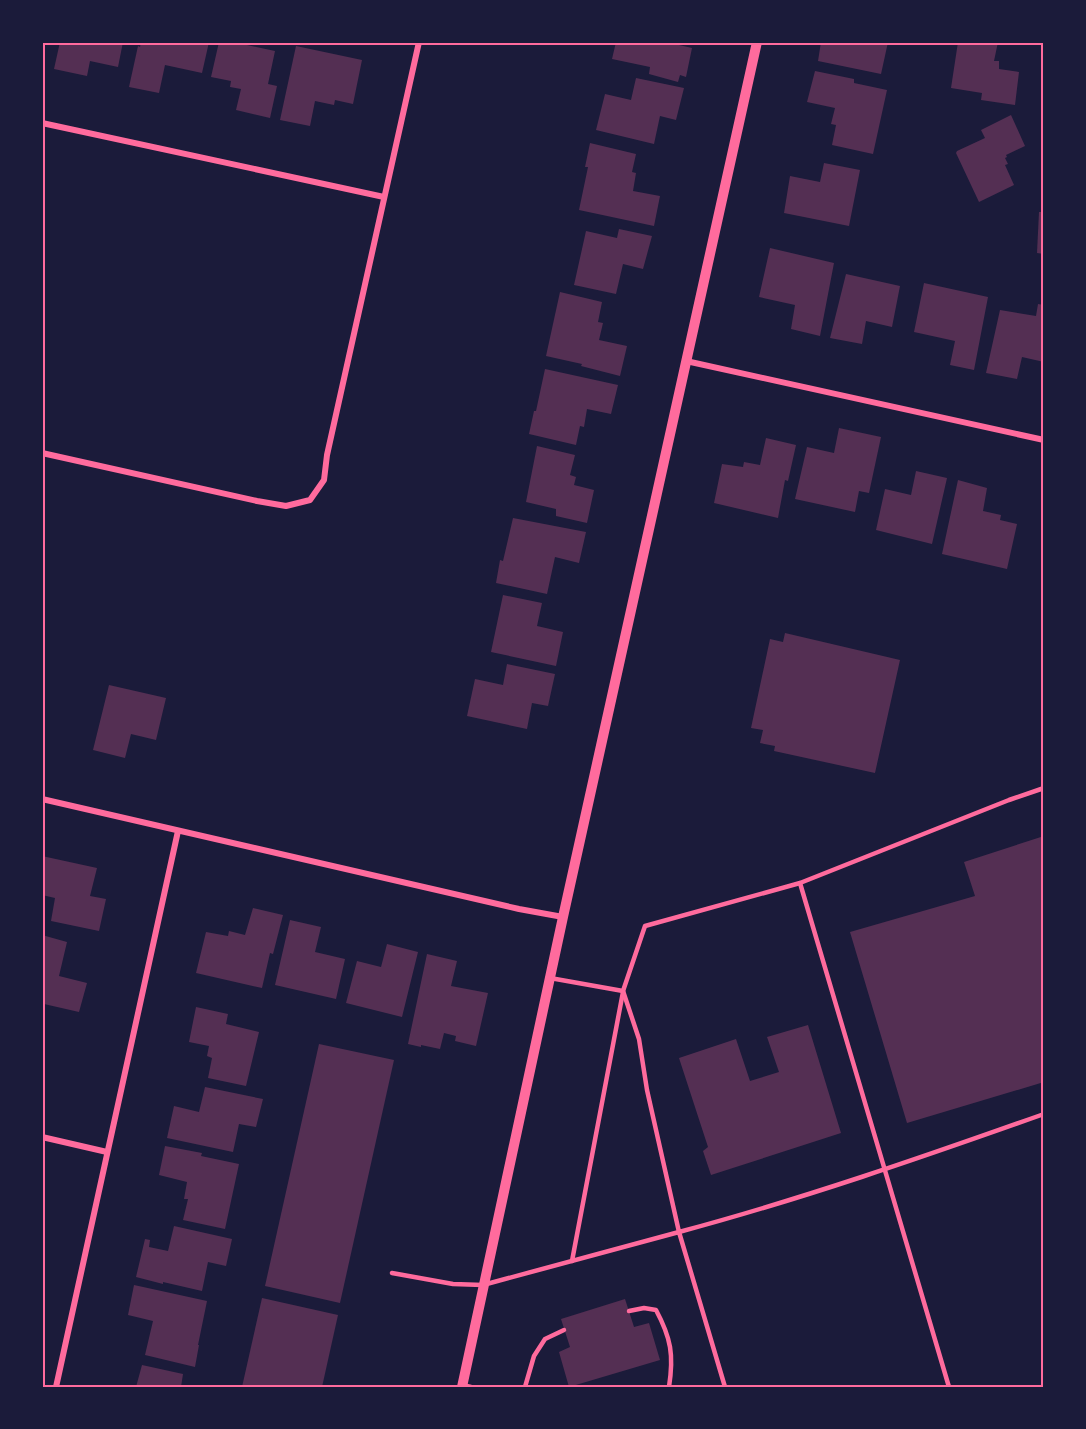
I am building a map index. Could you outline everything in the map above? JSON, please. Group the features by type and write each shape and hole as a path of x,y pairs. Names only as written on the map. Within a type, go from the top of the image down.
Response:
{"street":[{"path":"42,453 257,501 286,506 310,500 324,480 327,455 419,42"},
{"path":"465,1386 483,1285 757,42"},
{"path":"42,123 384,196"},
{"path":"686,361 1044,440"},
{"path":"42,799 519,909 563,917"},
{"path":"56,1387 178,831"},
{"path":"42,1137 107,1152"}],"lane":[{"path":"572,1261 623,991 645,926 800,883 1044,788"},
{"path":"800,883 949,1387"},
{"path":"550,978 623,991"},
{"path":"623,991 639,1039 647,1090 679,1232 725,1387"},
{"path":"392,1273 453,1284 483,1285 744,1215 885,1170 1044,1114"},
{"path":"629,1311 644,1308 656,1310 666,1328 672,1352 669,1387"},
{"path":"525,1387 534,1356 545,1339 564,1330"}],"building":[{"path":"60,42 123,42 118,67 90,61 87,76 54,69"},
{"path":"141,42 209,42 202,73 165,65 159,93 129,87 138,46 140,47"},
{"path":"219,42 233,42 275,51 268,84 277,86 270,118 236,110 241,89 230,87 231,81 211,77"},
{"path":"616,42 666,42 692,48 686,77 680,75 678,82 649,74 650,67 612,59"},
{"path":"821,42 888,42 881,74 818,61"},
{"path":"958,42 998,42 994,61 999,61 999,69 1019,72 1015,105 981,100 982,93 951,88"},
{"path":"296,46 362,60 353,104 335,100 334,105 315,101 310,126 280,120"},
{"path":"815,71 854,79 854,83 887,90 873,154 832,145 836,125 831,124 835,108 807,102"},
{"path":"636,78 684,88 676,120 660,116 654,144 596,130 605,94 631,100"},
{"path":"1011,115 1025,146 1006,155 1005,158 1008,164 1005,165 1014,185 979,202 956,153 985,138 981,130"},
{"path":"590,143 636,154 632,172 636,173 633,191 660,196 654,226 579,210 588,167 585,167"},
{"path":"824,163 860,170 849,226 784,213 790,176 820,182"},
{"path":"1039,212 1044,212 1044,254 1037,253"},
{"path":"619,229 652,236 643,269 623,264 616,294 574,285 586,231 617,238"},
{"path":"770,248 834,263 820,336 791,329 795,305 759,297"},
{"path":"846,274 900,286 892,327 866,321 862,344 830,338"},
{"path":"924,283 988,297 974,370 950,365 955,341 914,332"},
{"path":"560,292 602,302 598,322 603,323 599,340 627,346 620,376 546,356"},
{"path":"1038,304 1044,305 1044,362 1022,357 1017,379 986,373 1000,310 1036,316"},
{"path":"545,369 618,385 611,414 587,409 584,427 580,426 576,445 529,434"},
{"path":"839,428 881,437 869,493 859,491 855,512 795,499 807,447 834,453"},
{"path":"766,438 796,445 788,481 785,480 778,518 714,503 722,464 743,467 744,462 760,465"},
{"path":"537,446 575,455 570,475 576,477 574,485 594,490 587,523 556,516 556,509 526,502"},
{"path":"916,471 947,478 932,544 876,530 885,489 911,495"},
{"path":"958,480 987,488 983,511 1001,515 1000,520 1017,524 1007,569 942,554"},
{"path":"513,518 586,532 579,563 555,557 547,594 496,583 500,560 503,561"},
{"path":"503,595 542,603 537,626 563,632 556,666 491,652"},
{"path":"785,633 900,660 875,773 774,751 775,746 760,743 763,730 751,728 770,639 783,642"},
{"path":"507,664 555,674 548,706 532,703 527,729 467,716 475,679 503,685"},
{"path":"109,685 166,698 156,740 131,734 125,758 93,750"},
{"path":"1044,836 1044,1082 907,1123 850,932 975,896 964,862"},
{"path":"42,856 97,868 90,896 106,899 99,931 51,921 55,898 42,895"},
{"path":"253,908 283,915 273,954 270,953 262,988 196,973 206,932 228,936 229,931 245,935"},
{"path":"290,920 321,927 315,952 345,959 336,999 275,985"},
{"path":"42,935 67,942 59,976 87,983 79,1012 44,1004 45,1000 42,1000"},
{"path":"387,944 418,952 402,1017 346,1003 357,961 381,967"},
{"path":"427,954 457,961 451,986 488,993 476,1046 455,1041 456,1036 444,1033 440,1049 408,1044"},
{"path":"196,1007 228,1014 226,1024 259,1032 246,1086 208,1078 212,1058 207,1056 209,1046 189,1042"},
{"path":"808,1025 841,1133 711,1175 703,1151 708,1147 679,1058 736,1039 750,1081 779,1072 767,1037"},
{"path":"319,1044 394,1060 340,1303 265,1286"},
{"path":"205,1087 263,1099 256,1127 239,1124 233,1152 167,1138 174,1106 199,1112"},
{"path":"165,1146 202,1153 201,1156 239,1164 225,1229 183,1220 188,1199 184,1199 187,1182 159,1175"},
{"path":"174,1226 232,1239 226,1266 208,1262 202,1291 136,1277 145,1239 150,1240 149,1247 168,1251"},
{"path":"134,1285 207,1301 195,1367 145,1355 153,1321 128,1315"},
{"path":"262,1298 338,1315 322,1387 242,1387"},
{"path":"625,1299 634,1327 649,1323 660,1360 569,1387 559,1352 570,1347 561,1319"},
{"path":"142,1365 183,1374 181,1387 136,1387"}]}
